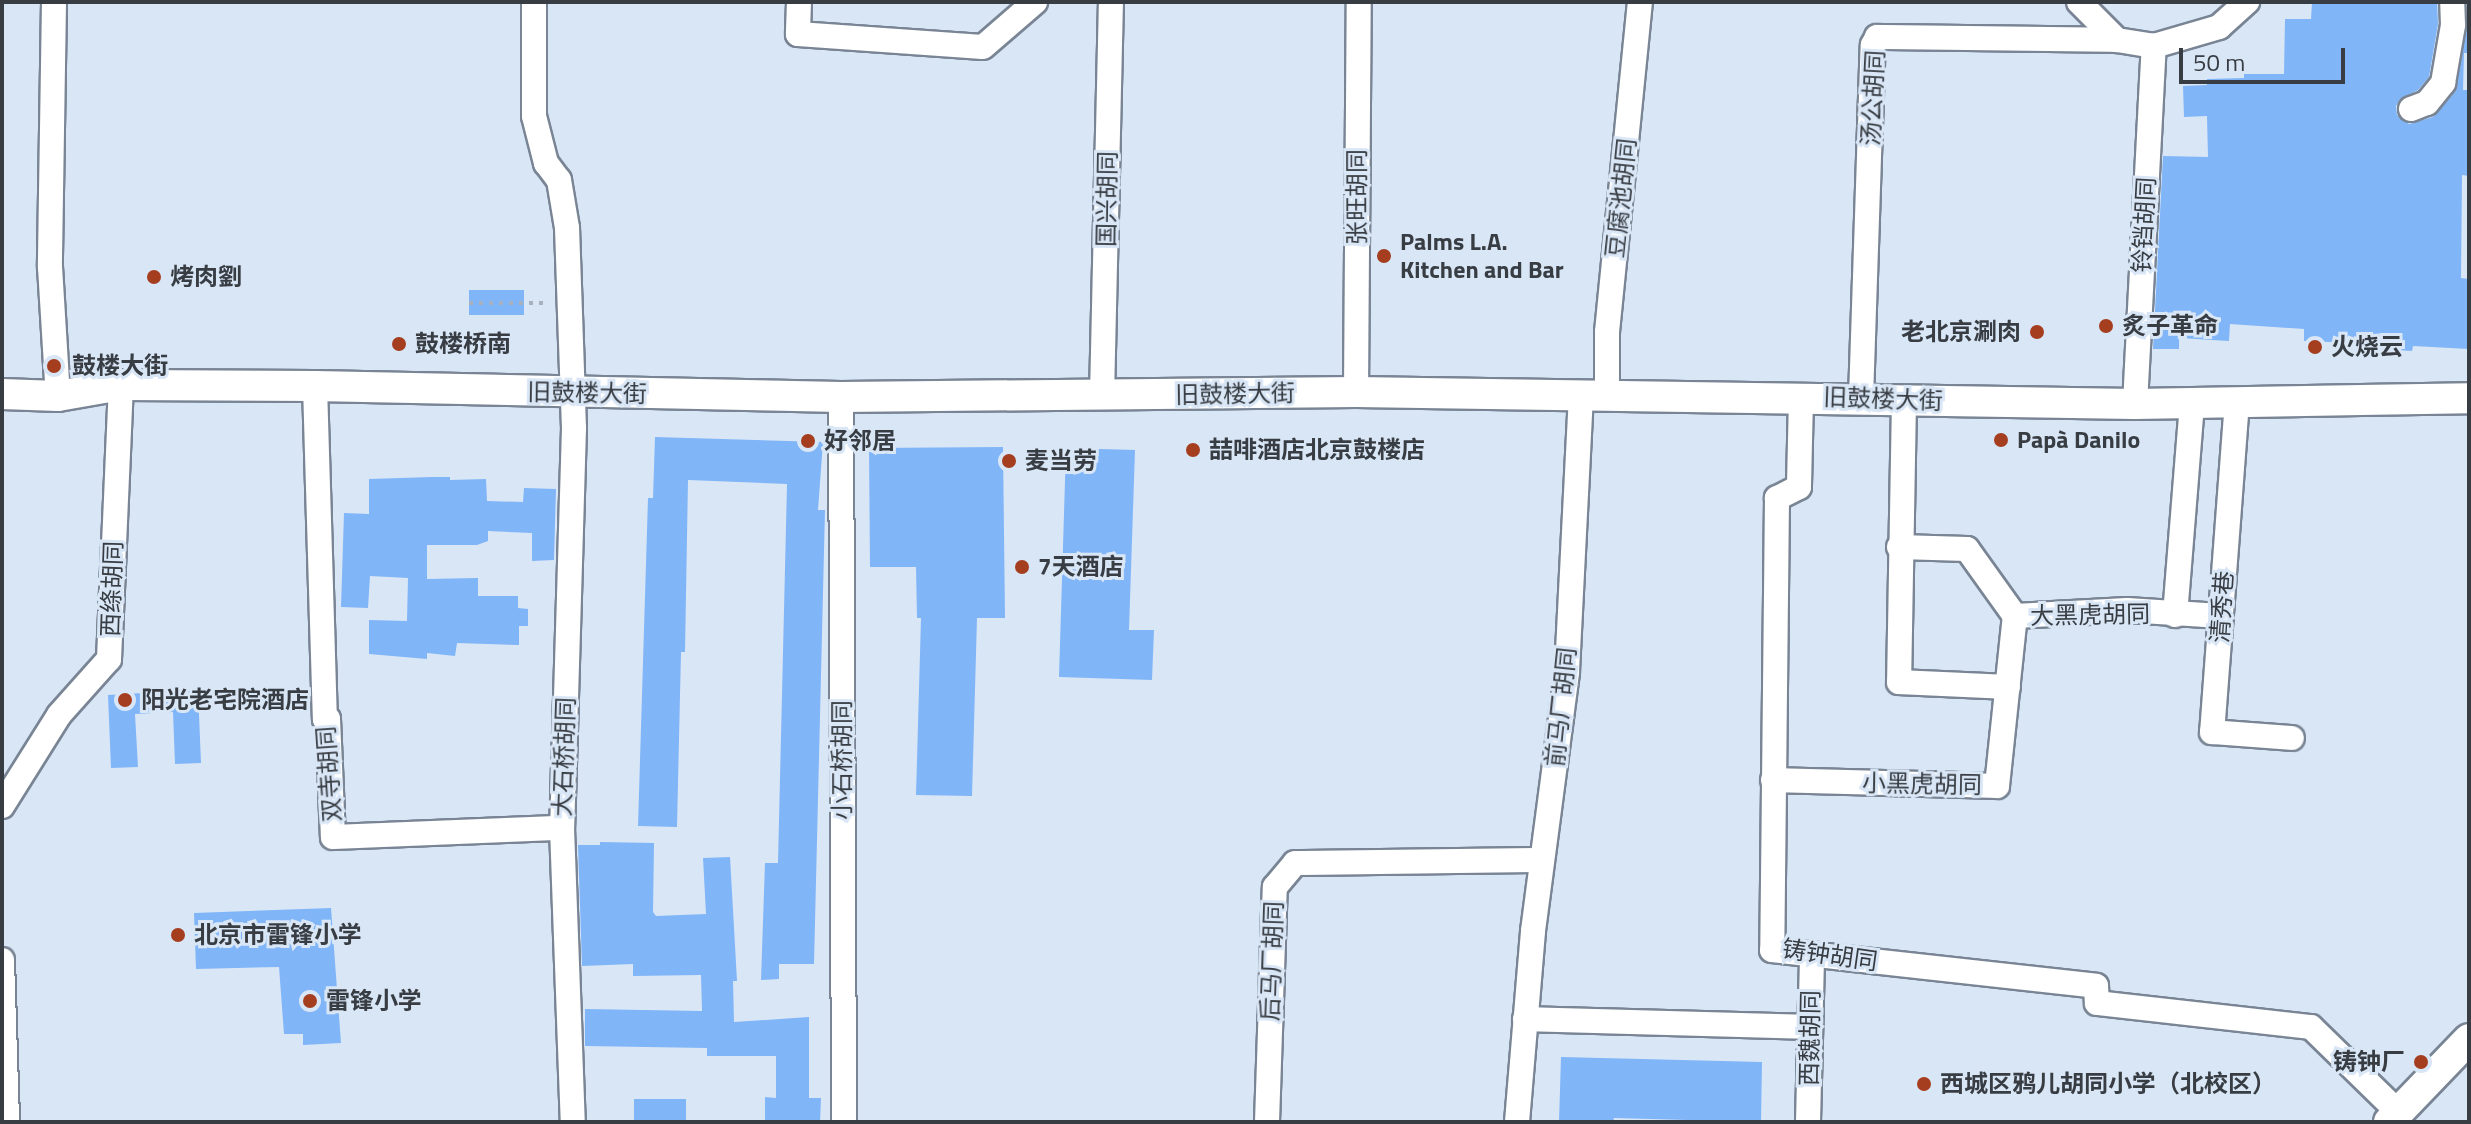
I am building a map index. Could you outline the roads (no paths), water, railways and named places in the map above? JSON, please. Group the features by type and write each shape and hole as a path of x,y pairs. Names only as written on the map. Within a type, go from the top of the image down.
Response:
{"main road":[{"name":"旧鼓楼大街","path":"2,394 58,396 121,385 841,397 1356,392 2135,404 2469,398"},
{"path":"2394,1117 2469,1039"}],"street":[{"path":"54,2 50,267 58,396"},
{"name":"大石桥胡同","path":"534,2 534,116 546,163 559,180 566,202 574,428 562,828 573,1122"},
{"path":"799,2 798,34 983,47 1035,2"},
{"name":"国兴胡同","path":"1102,396 1111,2"},
{"name":"张旺胡同","path":"1356,392 1359,2"},
{"name":"豆腐池胡同","path":"1594,394 1607,332 1640,2"},
{"path":"2079,2 2117,40 2154,46 2219,27 2247,2"},
{"path":"2411,109 2427,103 2443,83 2453,25 2452,2"},
{"name":"汤公胡同","path":"1861,398 1873,45 1877,37 2117,40"},
{"name":"铃铛胡同","path":"2135,404 2154,46"},
{"name":"西绦胡同","path":"2,806 59,715 109,659 121,385"},
{"name":"双寺胡同","path":"315,386 325,719 328,719 333,837 562,828"},
{"name":"前马厂胡同","path":"1517,1122 1525,1019 1567,671 1594,394"},
{"name":"小石桥胡同","path":"841,397 844,1122"},
{"name":"铸钟胡同","path":"1801,397 1799,487 1777,498 1772,950 2096,986 2097,1003 2311,1027 2394,1117"},
{"path":"1904,400 1899,682 2008,687"},
{"name":"清秀巷","path":"2237,401 2212,732 2292,738"},
{"path":"2175,615 2192,403"},
{"name":"大黑虎胡同","path":"1899,547 1967,549 2015,616 2127,610 2221,616"},
{"name":"小黑虎胡同","path":"1773,780 1997,786 2015,616"},
{"name":"后马厂胡同","path":"1267,1122 1275,887 1295,863 1542,860"},
{"name":"西魏胡同","path":"1808,1122 1812,955"},
{"path":"2,960 7,1122"},
{"path":"1525,1019 1810,1027"}],"place":[{"name":"Palms L.A. Kitchen and Bar","path":"1384,256"},
{"name":"烤肉劉","path":"154,277"},
{"name":"炙子革命","path":"2106,326"},
{"name":"老北京涮肉","path":"2037,332"},
{"name":"鼓楼桥南","path":"399,344"},
{"name":"火烧云","path":"2315,347"},
{"name":"鼓楼大街","path":"54,366"},
{"name":"Papà Danilo","path":"2001,440"},
{"name":"好邻居","path":"808,441"},
{"name":"喆啡酒店北京鼓楼店","path":"1193,450"},
{"name":"麦当劳","path":"1009,461"},
{"name":"7天酒店","path":"1022,567"},
{"name":"阳光老宅院酒店","path":"125,700"},
{"name":"北京市雷锋小学","path":"178,935"},
{"name":"雷锋小学","path":"310,1001"},
{"name":"铸钟厂","path":"2421,1062"},
{"name":"西城区鸦儿胡同小学（北校区）","path":"1924,1084"}]}
